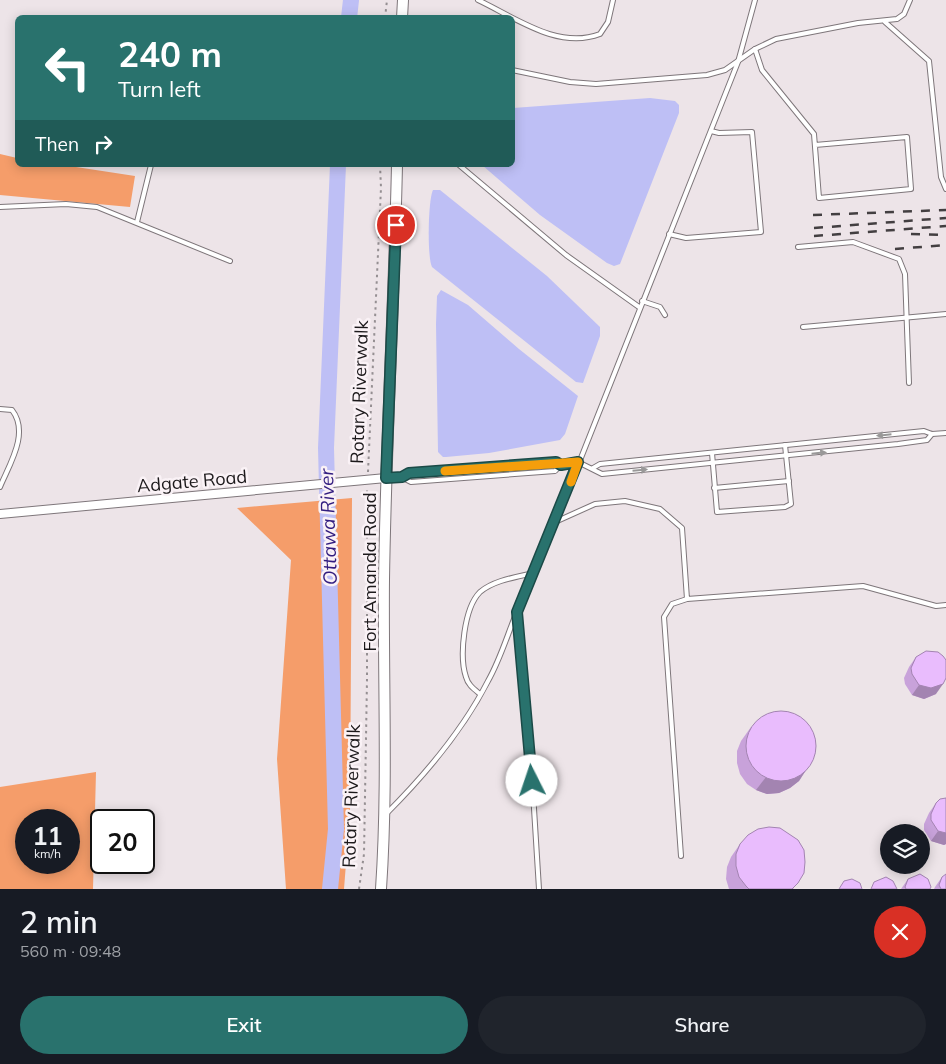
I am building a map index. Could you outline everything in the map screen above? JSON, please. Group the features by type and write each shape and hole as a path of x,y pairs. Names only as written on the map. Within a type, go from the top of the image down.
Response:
{"street":[{"path":"402,15 403,0"},
{"name":"Fort Amanda Road","path":"382,889 385,816 384,583 386,478 395,292 397,167"},
{"name":"Adgate Road","path":"0,514 386,478"}],"lane":[{"path":"478,0 510,15"},
{"path":"515,17 550,34 568,39 600,34 608,22 613,0"},
{"path":"385,816 410,790 453,736 488,681 555,522 738,62 754,0"},
{"path":"515,71 570,82 596,84 706,75 724,70 756,49 776,39 858,23 897,20 904,14 910,0"},
{"path":"885,22 929,61 941,177 946,189"},
{"path":"756,49 762,70 814,134 819,198 911,189 907,137 815,145"},
{"path":"669,234 686,238 761,232 752,132 719,133 711,131"},
{"path":"137,222 151,167"},
{"path":"462,167 566,255 640,307"},
{"path":"0,207 83,204 114,212 230,261"},
{"path":"798,247 853,242 899,259 905,274 905,318 910,383"},
{"path":"642,301 660,307 665,315"},
{"path":"803,327 946,314"},
{"path":"0,409 12,410 19,430 11,465 0,487"},
{"path":"593,468 600,464 712,452 924,432 932,434 946,433"},
{"path":"402,477 411,482 555,471 561,465 578,462 602,474 927,440 932,434"},
{"path":"712,452 717,512 789,507 791,504 785,445"},
{"path":"386,478 402,477 409,473 556,462 561,465"},
{"path":"714,488 789,481"},
{"path":"555,522 595,504 625,501 660,509 682,528 687,599"},
{"path":"480,694 472,688 466,677 463,650 471,606 480,592 489,587 506,580 534,573"},
{"path":"681,856 664,617 672,604 687,599 862,586 936,606 946,605"},
{"path":"517,612 529,728 540,889"}],"path":[{"path":"385,15 386,0"},
{"name":"Rotary Riverwalk","path":"359,889 364,844 368,679 366,494 381,188 380,167"}],"shaded area":[{"path":"0,154 15,158 15,167 76,167 135,176 130,207 0,195"},
{"path":"352,498 350,812 344,889 286,889 277,759 291,560 237,508"},
{"path":"96,772 95,809 90,809 90,874 93,874 93,889 0,889 0,787"}],"water":[{"path":"650,98 675,101 679,105 679,113 620,264 614,266 607,263 540,215 484,167 515,167 515,108"},
{"path":"433,190 440,190 547,276 600,327 600,336 583,383 576,382 432,267 429,252 429,228"},
{"path":"441,290 468,305 578,396 565,434 560,440 489,453 443,457 438,452 436,324 437,296"}],"building":[{"path":"926,651 938,652 946,660 946,678 943,684 931,688 919,685 912,674 911,668 916,657"},
{"path":"781,711 794,714 806,721 813,733 816,746 813,759 806,771 794,778 781,781 768,778 756,771 749,759 746,746 749,733 756,721 768,714"},
{"path":"946,798 946,833 938,831 931,820 931,814 936,803 940,799"},
{"path":"780,828 798,840 804,850 804,873 792,889 749,889 739,877 736,866 736,854 740,844 748,835 758,829"},
{"path":"920,874 928,879 931,887 930,889 906,889 908,879"},
{"path":"946,874 946,889 941,889 939,885 942,877"},
{"path":"886,877 893,881 897,889 871,889 874,882"},
{"path":"852,879 860,883 862,889 839,889 844,881"}],"waterway":[{"name":"Ottawa River","path":"349,15 351,0"},
{"name":"Ottawa River","path":"330,889 336,829 326,448 338,167"}],"railway":[{"path":"813,215 946,210"},
{"path":"814,228 946,218"},
{"path":"814,236 946,226"},
{"path":"911,234 946,235"},
{"path":"895,249 946,245"}],"slow traffic":[{"path":"445,471 556,462 561,465 578,462 571,482"}],"route":[{"path":"396,225 395,292 386,478 402,477 409,473 556,462 561,465 578,462 517,612 529,728 532,781"}]}
